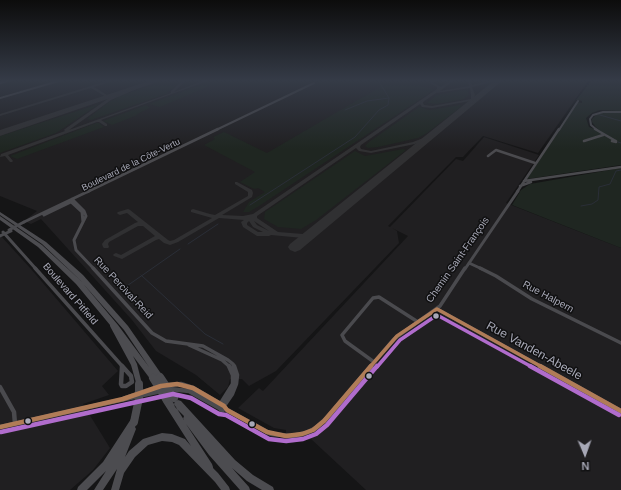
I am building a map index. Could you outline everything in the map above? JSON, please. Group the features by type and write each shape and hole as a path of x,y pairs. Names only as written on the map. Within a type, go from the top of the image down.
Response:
{"highway":[{"path":"0,213 44,243 81,277 126,328 172,400 206,444 246,490"},
{"path":"0,218 26,235 83,286 157,378"},
{"path":"98,490 122,454 134,422 139,398 139,384 134,364 108,316"},
{"path":"172,400 217,478 226,490"},
{"path":"172,400 232,463 250,478 270,490"},
{"path":"80,490 106,465 134,422"},
{"path":"115,490 120,471 132,454 146,442 162,437 172,438 182,442 217,478"}],"street":[{"name":"Boulevard de la Côte-Vertu","path":"2,234 273,103"},
{"name":"Chemin Saint-François","path":"0,427 167,389 177,389 193,393 271,434 290,436 306,433 316,428 324,421 397,336 437,309 577,103"},
{"path":"614,140 592,126 590,118 603,112 621,112"},
{"path":"584,141 604,135"},
{"path":"488,156 496,150 535,163"},
{"path":"524,181 621,167"},
{"path":"520,186 539,180"},
{"name":"Rue Percival-Reid","path":"71,200 82,214 84,220 74,240 74,246 77,252 153,334 166,341 195,344 228,360 234,366 237,375 237,382 233,392 222,408"},
{"name":"Boulevard Pitfield","path":"2,234 122,367"},
{"name":"Rue Halpern","path":"469,263 496,276 532,299 621,343"},
{"path":"374,362 345,340 342,335 373,298 378,297 418,322"},
{"name":"Rue Vanden-Abeele","path":"437,309 621,411"},
{"path":"0,387 14,412 15,424"}],"shaded area":[{"path":"0,103 573,103 538,153 483,136 463,157 456,157 388,226 390,227 456,159 463,161 484,137 539,155 506,203 621,248 621,490 366,490 311,439 286,444 286,430 274,428 238,408 259,388 263,391 408,236 392,228 397,231 399,243 276,371 249,386 242,379 230,379 228,387 220,395 196,375 156,351 132,320 41,219 31,224 24,221 37,211 0,196"},
{"path":"108,103 140,103 91,120 87,119"},
{"path":"152,103 170,103 160,107 149,104"},
{"path":"353,103 415,103 259,206 249,212 243,212 249,202 265,192 240,182 255,172 204,145 215,139 213,137 224,132 267,153"},
{"path":"575,103 621,103 621,111 600,110 592,113 586,118 589,127 598,130 592,122 592,119 596,115 602,113 621,113 621,165 527,179"},
{"path":"99,104 56,133 0,153 0,136"},
{"path":"146,105 150,108 112,125 103,121"},
{"path":"459,105 462,106 427,133 418,138 378,147 368,148 365,146 419,107 430,110"},
{"path":"99,123 104,127 17,159 10,156"},
{"path":"403,149 406,150 316,220 301,229 278,227 264,219 265,212 355,151 365,156"},
{"path":"621,168 621,248 512,205 521,190 530,184"},
{"path":"0,235 118,371 102,386 109,395 83,404 110,448 93,470 70,490 0,490"}],"waterway":[{"path":"345,110 362,103"},
{"path":"250,205 355,137 379,110 388,105 388,103"},
{"path":"600,115 621,121"},
{"path":"581,206 592,204 598,200 599,187 610,184 616,171 621,170"},
{"path":"188,244 218,224"},
{"path":"142,276 180,249"},
{"path":"124,288 142,276"},
{"path":"142,276 205,334 223,344"}],"taxiway":[{"path":"0,115 40,103"},
{"path":"66,130 105,103"},
{"path":"96,121 146,103"},
{"path":"256,214 419,103"},
{"path":"421,103 423,106 432,107 456,103"},
{"path":"467,107 470,103"},
{"path":"3,155 96,121"},
{"path":"96,121 100,121 106,125"},
{"path":"359,144 358,147 360,150 371,152 414,143 431,136"},
{"path":"3,155 6,155 11,161"},
{"path":"216,216 250,197 250,191 237,183"},
{"path":"120,213 128,211 160,237"},
{"path":"193,211 210,216 218,216"},
{"path":"160,237 170,243 176,241 218,216"},
{"path":"218,216 243,218 253,216"},
{"path":"254,216 255,219 276,233"},
{"path":"254,216 251,220 255,226 269,233 303,236 312,233"},
{"path":"249,218 244,222 245,226 257,234 269,234"},
{"path":"106,247 105,244 107,241 137,224 143,224"},
{"path":"116,255 122,257 155,238 160,237"}],"runway":[{"path":"0,133 91,103"},
{"path":"295,247 472,103"}],"transit line":[{"path":"0,427 123,399 161,386 177,384 193,388 224,406 227,410 267,432 286,436 302,434 313,430 324,421 397,336 437,309 621,411"},
{"path":"1,432 173,394 191,398 219,414 226,415 269,439 286,441 303,439 316,434 327,425 400,340 437,315 619,415"}]}
